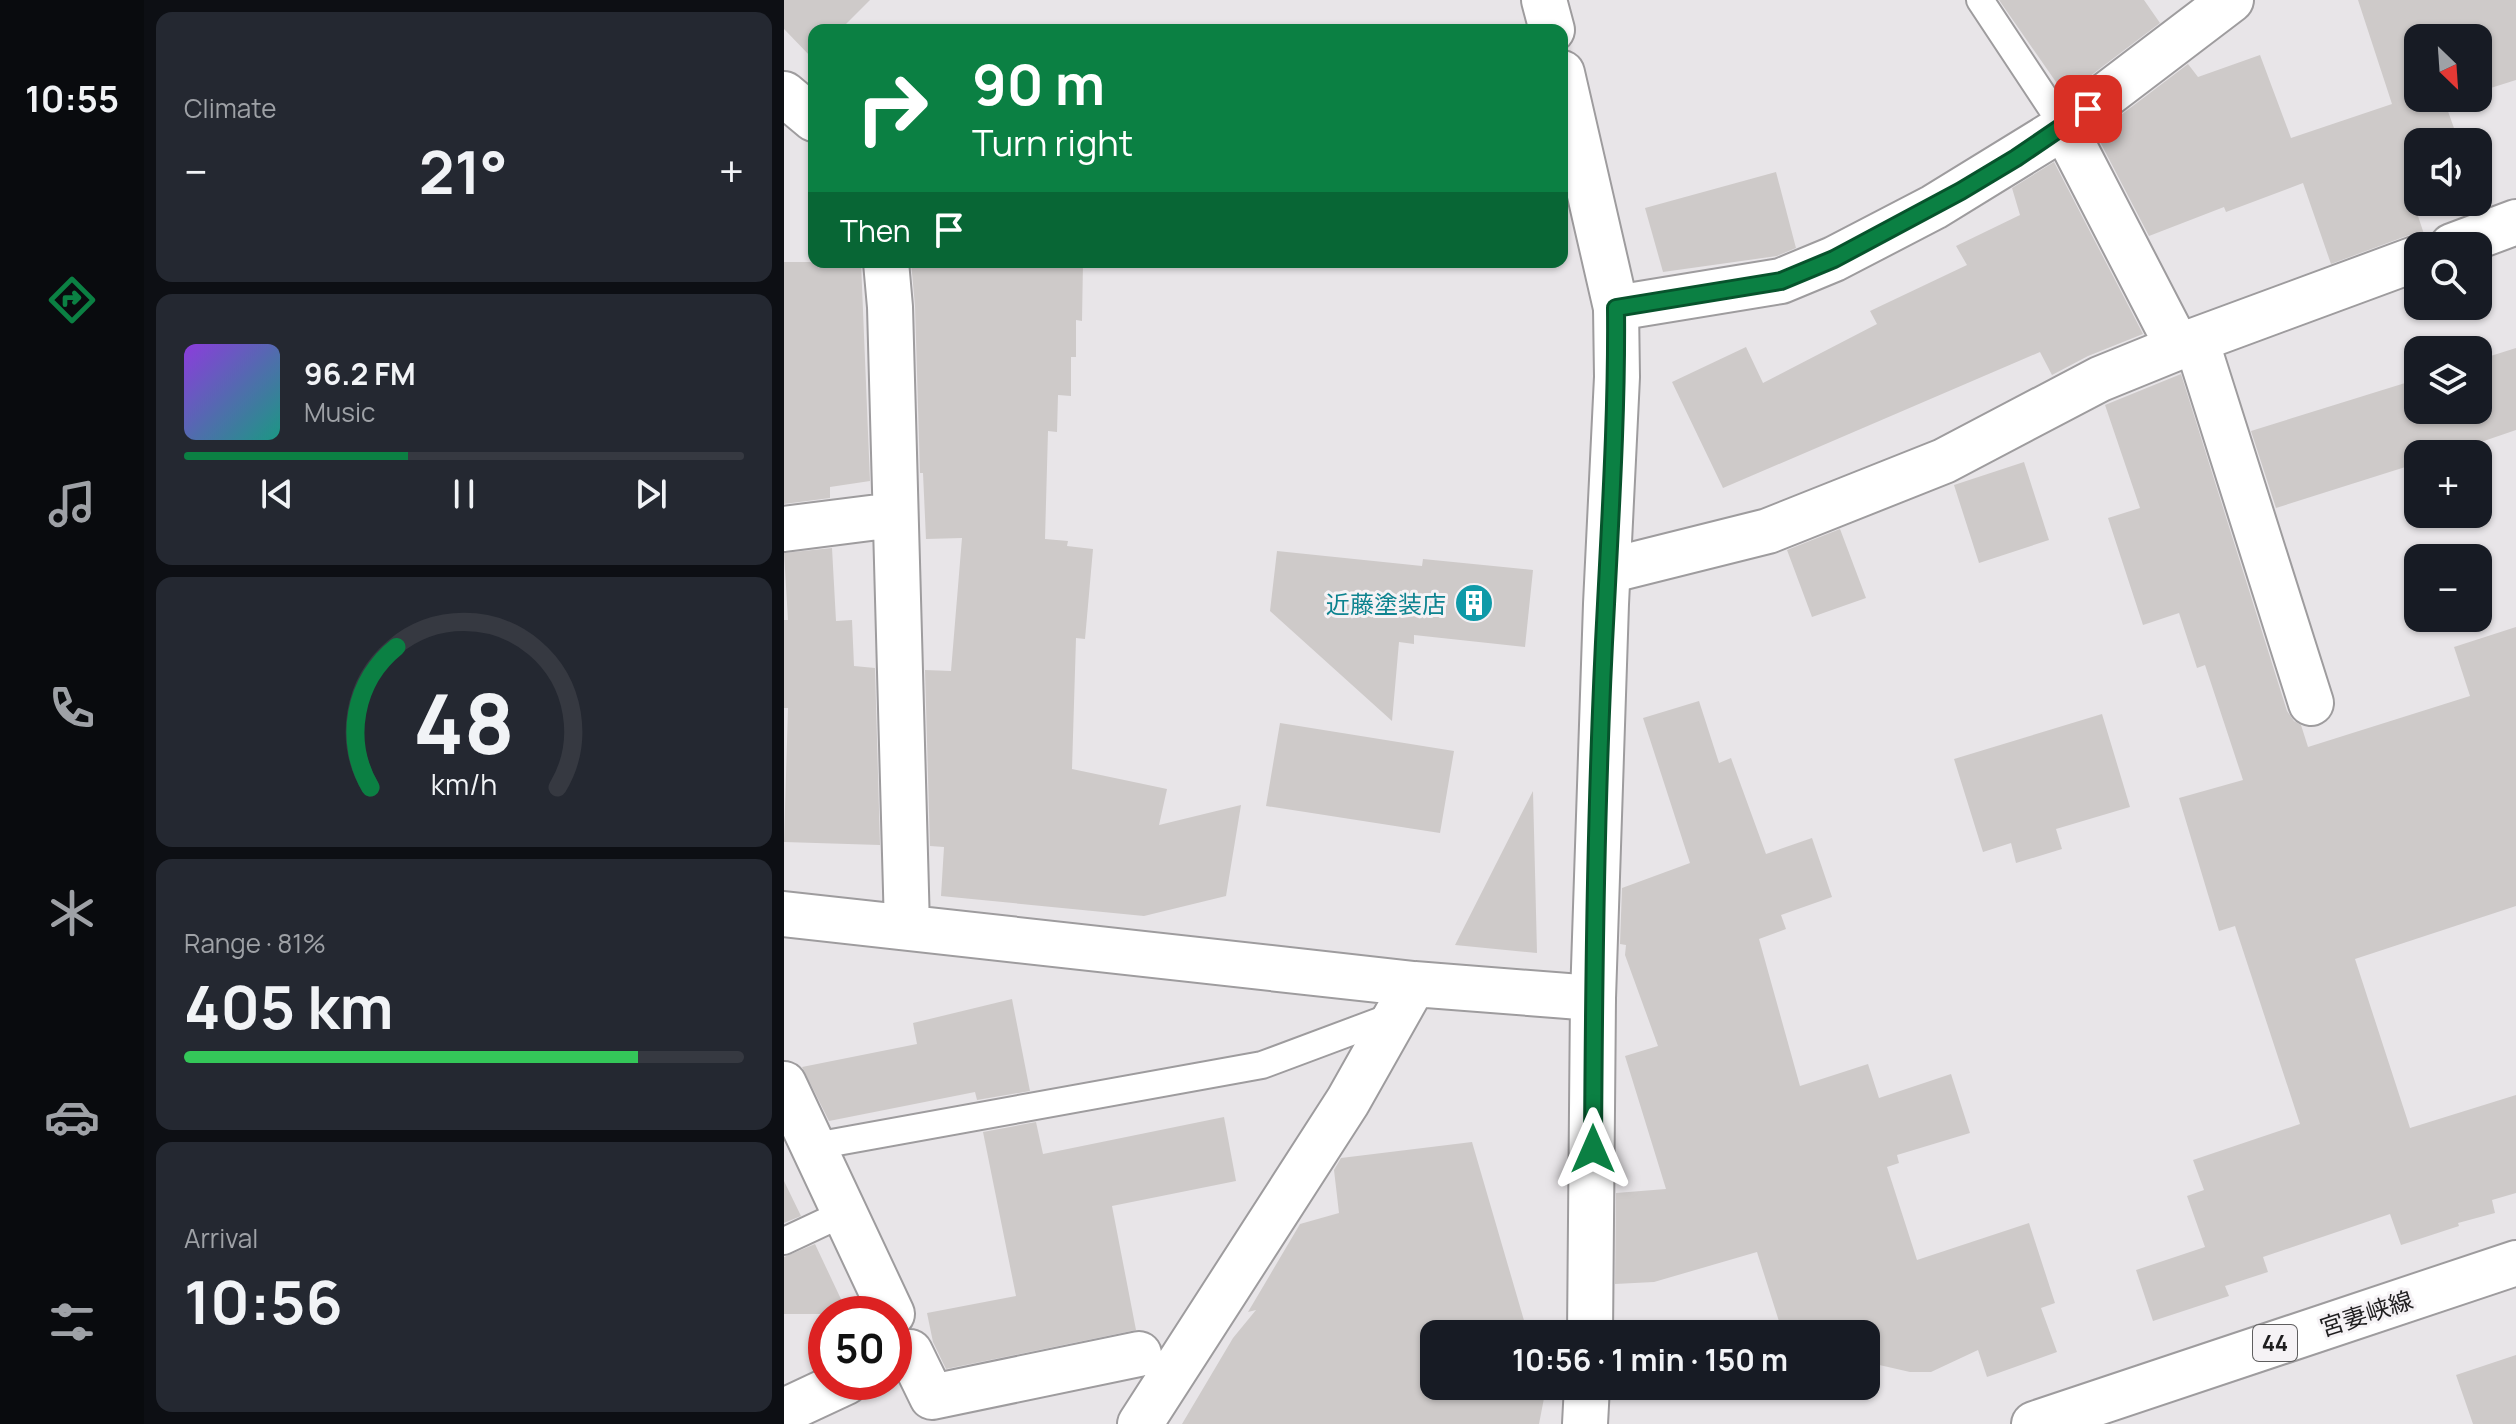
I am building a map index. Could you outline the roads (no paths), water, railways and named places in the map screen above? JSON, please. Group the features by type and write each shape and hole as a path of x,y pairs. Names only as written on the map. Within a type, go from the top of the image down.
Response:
{"street":[{"path":"1544,0 1550,24"},
{"path":"1616,308 1781,281 1834,259 1934,207 2064,127 2231,0"},
{"path":"784,94 808,114"},
{"path":"1568,99 1616,308 1617,377 1593,998 1590,1320"},
{"path":"2064,127 2187,344 2311,703"},
{"path":"2489,232 2516,222"},
{"path":"1608,571 1768,531 1944,461 2100,379 2404,263"},
{"path":"887,268 907,927"},
{"path":"784,529 894,515"},
{"path":"784,914 907,927 1405,999 1593,998"},
{"path":"1140,1424 1348,1101 1405,999"},
{"path":"785,1088 846,1212 881,1296"},
{"name":"宮妻峡線","path":"2034,1424 2516,1263"},
{"path":"912,1361 932,1397 1139,1354"},
{"path":"784,1411 808,1400"},
{"path":"1585,1424 1586,1400"}],"lane":[{"path":"1980,0 2064,127"},
{"path":"815,1146 1262,1065 1405,999"},
{"path":"784,1241 846,1212"}],"place":[{"name":"近藤塗装店","path":"1474,603"}]}
